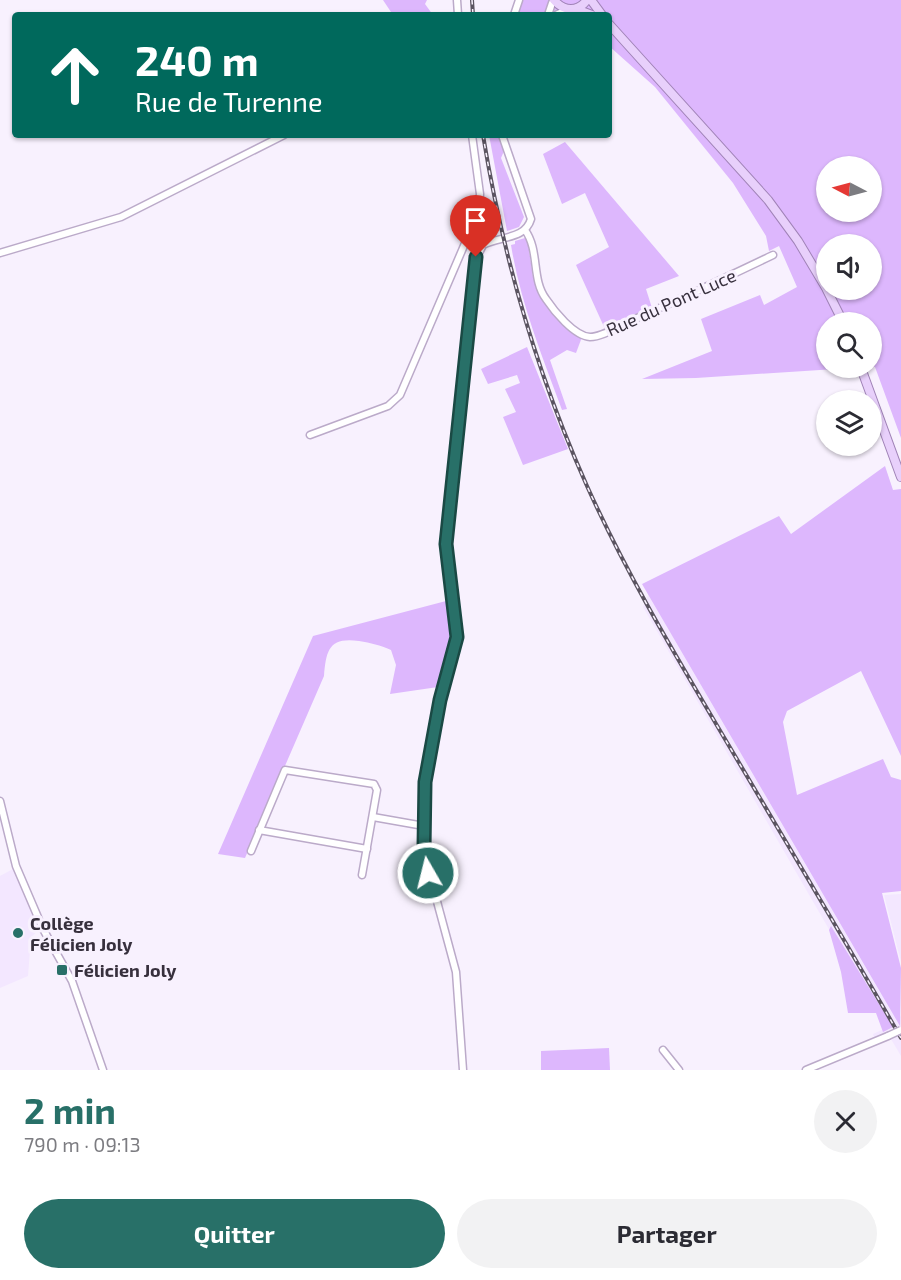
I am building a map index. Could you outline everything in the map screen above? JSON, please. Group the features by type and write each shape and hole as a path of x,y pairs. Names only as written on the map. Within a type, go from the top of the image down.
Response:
{"main road":[{"path":"553,0 582,12"},
{"path":"572,9 589,0 599,12"},
{"path":"612,29 662,80 768,200 804,249 816,270"},
{"path":"865,378 901,477"}],"street":[{"path":"564,12 572,9"},
{"path":"0,253 121,217 278,138"},
{"path":"310,435 387,406 399,397 478,213 480,197 472,138"},
{"path":"481,247 525,230 530,223 530,212 503,138"},
{"name":"Rue du Pont Luce","path":"525,230 531,240 537,281 543,295 567,322 589,337 633,320 773,255"},
{"path":"468,239 481,247"},
{"path":"463,1070 456,972 427,868 424,826 426,777 444,687 456,649 458,633 446,544 475,267 481,247"},
{"path":"251,851 287,770 374,784 377,790 362,875"},
{"path":"0,801 16,866 41,924 72,981 103,1070"},
{"path":"373,817 424,826"},
{"path":"259,830 367,849"},
{"path":"806,1070 901,1030"},
{"path":"663,1050 679,1070"}],"shaded area":[{"path":"383,0 427,0 425,4 431,12 391,12"},
{"path":"522,0 901,0 901,438 879,378 882,378 882,312 816,312 816,370 642,379 712,351 701,319 760,295 764,305 797,287 779,246 769,251 766,236 733,183 655,87 612,49 612,12 518,12"},
{"path":"490,138 500,138 504,151 501,158 524,217 519,227 507,231"},
{"path":"565,142 679,276 646,289 652,308 605,329 576,265 609,247 585,193 562,204 543,154"},
{"path":"525,238 528,243 533,277 539,293 582,337 576,353 567,350 550,360 567,409 562,410 532,328 520,287 511,245"},
{"path":"527,347 568,449 523,465 503,417 516,412 505,389 520,383 517,375 488,384 481,369"},
{"path":"885,466 893,490 901,489 901,756 861,671 787,711 783,722 797,795 883,759 891,777 901,780 901,891 882,893 901,968 900,1026 642,584 779,516 791,534"},
{"path":"649,593 901,1017 901,1056 888,1034 874,1038 873,1034 886,1028 643,607"},
{"path":"446,601 451,648 438,687 390,694 396,665 391,650 371,643 349,640 336,643 331,647 326,659 324,676 245,858 218,854 313,636"},
{"name":"Collège Félicien Joly","path":"13,869 41,928 31,937 28,976 0,988 0,876"},
{"path":"901,894 901,962 884,895"},
{"path":"831,926 893,1027 883,1032 876,1013 848,1013 841,972 829,930"},
{"path":"609,1048 610,1070 541,1070 541,1051"}],"railway":[{"path":"472,0 473,12"},
{"path":"484,138 501,226 537,358 587,486 615,545 662,632 901,1038"}],"place":[{"name":"Collège Félicien Joly","path":"18,933"},
{"name":"Félicien Joly","path":"62,970"}],"route":[{"path":"428,873 424,847 425,782 436,717 456,649 457,637 446,544 476,257"}]}
